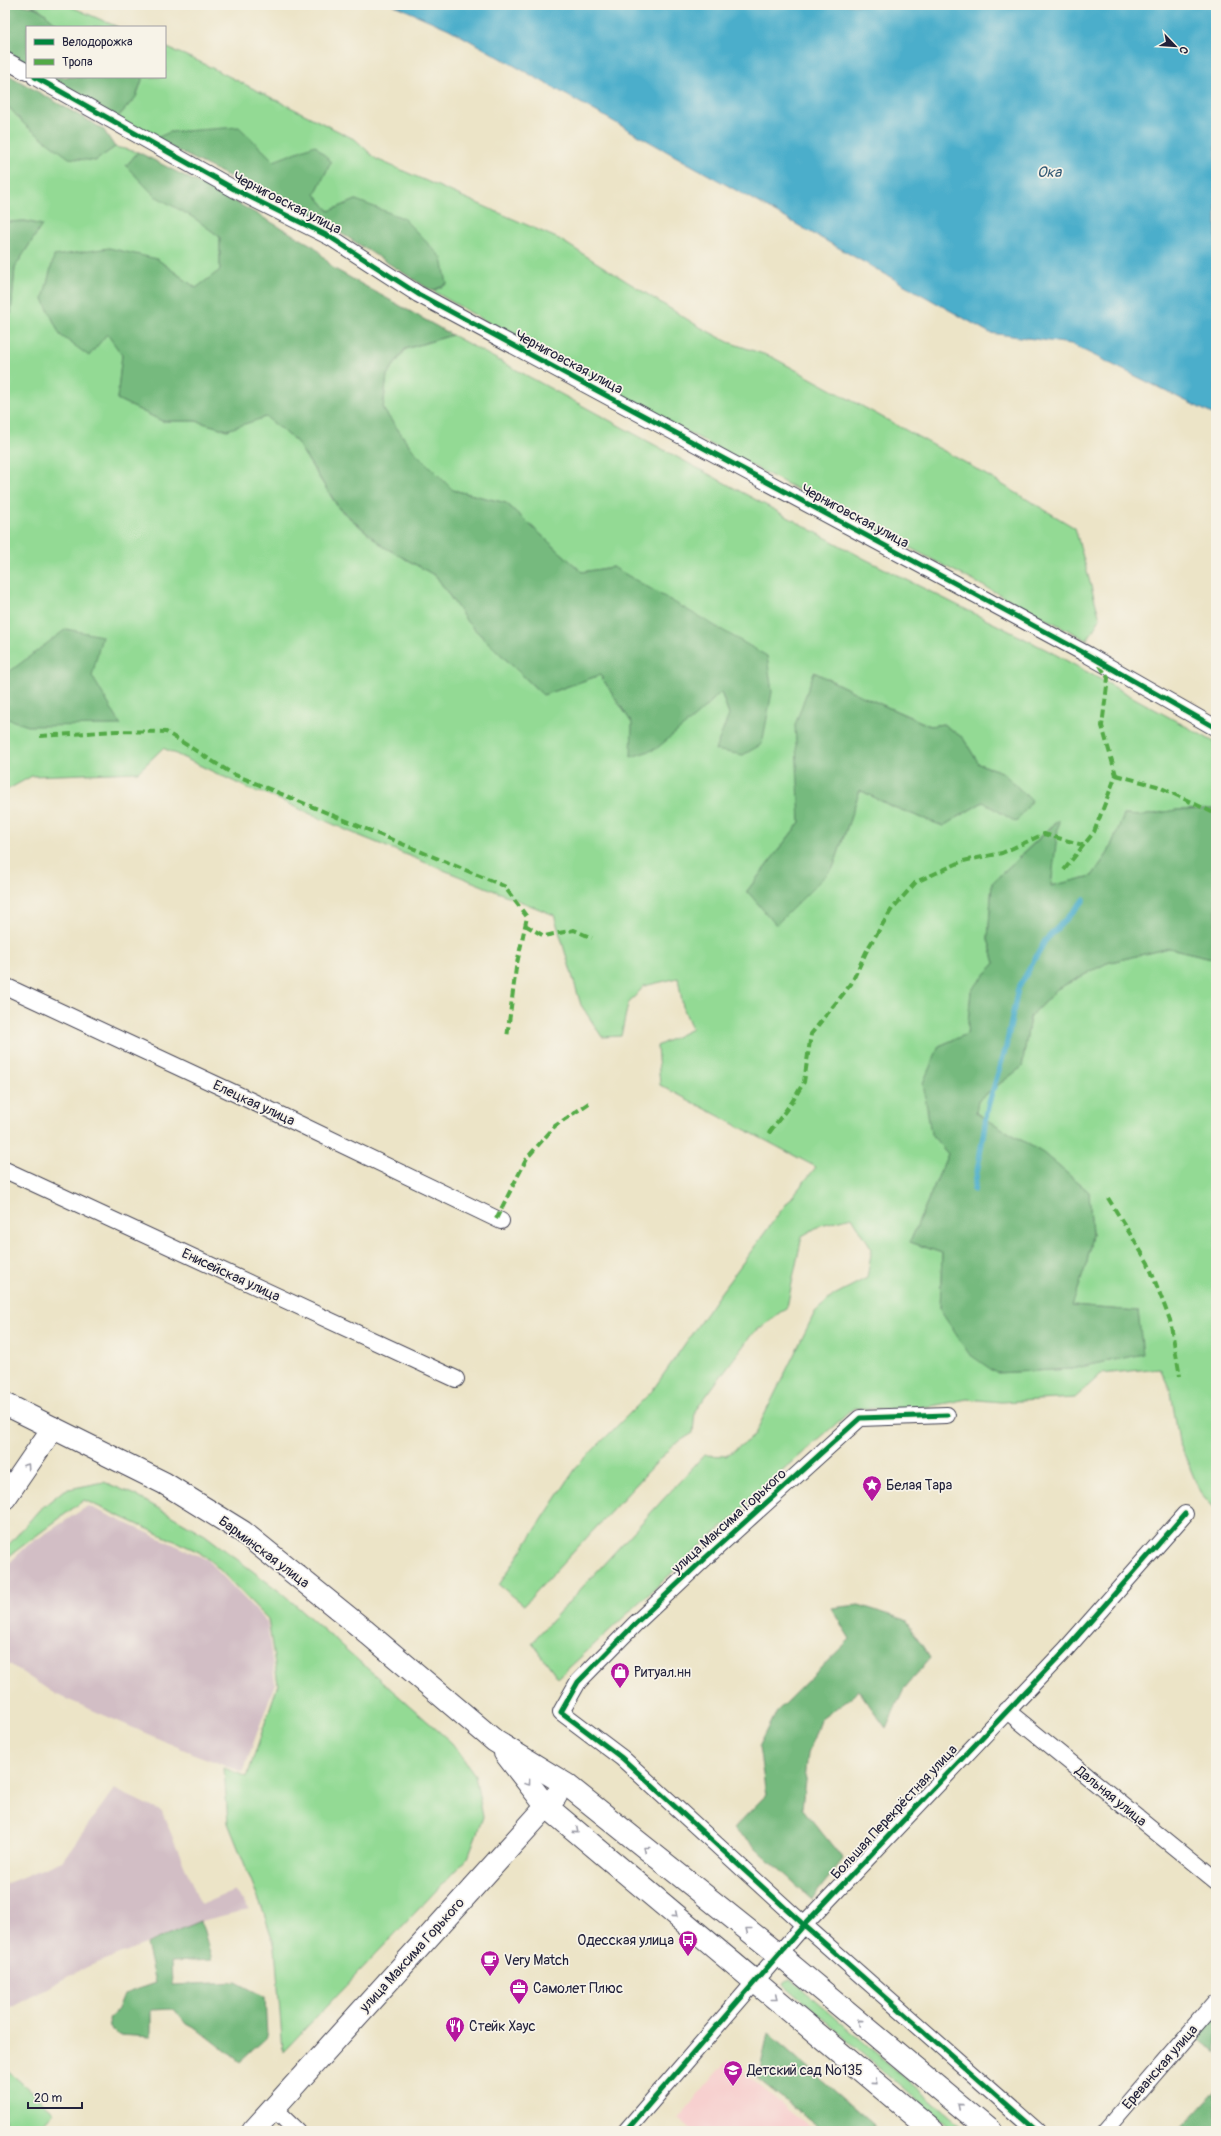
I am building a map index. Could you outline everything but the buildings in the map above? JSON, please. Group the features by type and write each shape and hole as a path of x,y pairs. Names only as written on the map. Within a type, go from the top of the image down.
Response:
{"main road":[{"name":"Барминская улица","path":"5,1404 164,1483 243,1532 364,1630 495,1741"},
{"path":"5,1498 53,1428"},
{"path":"495,1741 567,1786 778,1954 990,2131"},
{"path":"495,1741 546,1806 933,2131"},
{"name":"улица Максима Горького","path":"253,2131 546,1806 567,1786"},
{"path":"272,2131 274,2109"}],"street":[{"path":"5,60 26,71"},
{"name":"Черниговская улица","path":"37,78 234,190 330,237 418,294 1097,660 1216,728"},
{"name":"Елецкая улица","path":"5,986 247,1099 501,1222"},
{"name":"Енисейская улица","path":"5,1170 456,1379"},
{"name":"улица Максима Горького","path":"804,1925 622,1758 560,1712 578,1682 635,1624 704,1559 860,1418 947,1415"},
{"name":"Большая Перекрёстная улица","path":"626,2131 804,1925 1006,1710 1066,1649 1184,1514"},
{"name":"Дальняя улица","path":"1006,1710 1216,1881"},
{"path":"804,1925 1037,2131"},
{"name":"Ереванская улица","path":"1105,2131 1216,2002"},
{"path":"274,2109 297,2131"}],"shaded area":[{"path":"88,1506 206,1559 267,1622 275,1683 243,1772 194,1754 55,1694 5,1661 5,1567 28,1545"},
{"path":"114,1789 162,1812 201,1905 234,1891 250,1909 201,1921 78,1971 5,2011 5,1884 62,1861"},
{"name":"Детский сад №135","path":"728,2060 815,2131 693,2131 678,2119"}],"green space":[{"path":"5,5 24,5 36,8 46,14 59,26 26,26 26,63 5,52"},
{"path":"31,5 67,5 116,26 59,26 41,10"},
{"path":"166,47 196,60 356,140 376,159 559,239 698,326 728,342 772,357 966,463 1075,528 1100,619 1087,640 595,384 433,291 447,284 356,200 329,211 315,194 331,162 274,161 239,128 154,139 116,119 136,97 143,78 166,78"},
{"path":"5,73 103,129 115,147 95,161 69,158 25,125 5,103"},
{"path":"52,78 143,78 136,97 116,119"},
{"path":"5,103 25,125 95,161 115,147 138,152 126,166 220,237 220,271 196,288 157,259 107,333 122,355 117,399 162,421 196,421 227,430 266,416 296,441 339,509 384,547 436,576 468,623 543,695 600,675 632,723 695,717 721,692 729,715 772,692 613,567 582,572 506,503 453,490 412,449 383,409 387,375 406,349 452,335 865,559 1051,652 1216,743 1216,809 1177,810 1142,816 1124,815 1108,853 1092,876 1051,886 1058,820 992,883 988,939 995,963 971,991 967,1034 939,1046 931,1134 948,1154 910,1242 942,1253 940,1310 996,1373 1071,1369 1142,1354 1138,1311 1072,1306 1087,1262 1092,1234 1089,1192 1043,1153 976,1113 978,1100 1022,1067 1030,1017 1057,989 1107,963 1169,948 1216,959 1216,1510 1200,1492 1179,1442 1171,1392 1160,1368 1101,1374 1075,1398 1001,1402 967,1399 932,1406 897,1409 854,1408 762,1489 728,1523 716,1532 558,1678 532,1642 704,1455 726,1456 754,1436 815,1312 834,1295 867,1278 872,1249 852,1217 821,1225 802,1236 787,1307 752,1334 695,1411 693,1433 672,1446 524,1605 499,1585 578,1465 652,1391 719,1295 780,1212 816,1167 660,1085 657,1046 692,1029 683,1007 678,978 644,986 628,1004 621,1036 602,1037 581,1005 554,915 348,831 260,791 258,793 163,748 138,772 32,776 5,791 5,315 11,314 15,267 42,225 25,221 9,222 5,220","holes":["814,672 860,695 931,726 943,724 963,738 979,764 1002,772 983,802 943,826 891,806 860,790 833,868 747,891 800,822 799,778"]},
{"path":"239,127 274,161 315,145 331,162 315,194 329,211 356,200 403,218 442,258 447,284 432,291 333,228 154,139 170,132"},
{"path":"138,152 239,204 315,247 333,268 452,335 405,349 387,375 383,409 412,449 453,490 506,503 582,572 613,567 767,656 772,692 762,744 743,755 715,750 729,715 721,692 695,717 656,749 631,757 632,723 600,675 543,695 468,623 436,576 384,547 339,508 296,441 266,417 227,430 196,421 162,421 117,399 122,355 107,334 89,356 60,335 43,299 54,256 109,248 157,259 196,288 220,270 220,237 194,218 155,196 126,166"},
{"path":"5,220 9,222 25,221 42,225 15,267 11,314 5,315"},
{"path":"66,629 102,636 92,676 121,725 28,726 5,718 5,675"},
{"path":"814,672 860,695 930,726 943,724 963,738 979,764 1002,772 1032,801 1016,822 983,802 943,826 891,806 860,790 833,868 776,925 747,891 800,822 795,725"},
{"path":"1216,809 1216,959 1169,948 1107,963 1057,989 1030,1017 1022,1067 978,1100 976,1113 1043,1153 1089,1192 1092,1234 1087,1262 1072,1306 1138,1311 1143,1354 1071,1369 996,1373 969,1354 940,1310 942,1253 910,1242 948,1154 931,1134 923,1083 939,1046 967,1034 971,991 995,963 988,939 992,883 1059,820 1051,886 1092,876 1108,853 1124,815 1142,816 1176,810"},
{"path":"104,1482 135,1495 205,1535 283,1594 452,1743 475,1775 483,1817 468,1857 283,2052 275,1947 261,1905 228,1823 224,1768 247,1777 278,1684 268,1619 214,1564 199,1552 84,1500 5,1559 5,1549 39,1510 64,1490"},
{"path":"859,1605 906,1620 930,1658 903,1690 886,1728 859,1691 820,1720 808,1754 802,1808 843,1859 812,1899 734,1828 766,1795 759,1747 777,1711 850,1639 831,1608"},
{"path":"201,1921 212,1960 171,1962 172,1985 236,1982 265,1997 267,2037 240,2062 203,2033 186,2024 174,2009 151,2010 151,2037 118,2035 110,2027 109,2019 118,2009 124,1994 155,1983 146,1944"},
{"path":"789,1979 966,2131 953,2131 786,1987 784,1983"},
{"path":"1216,2012 1216,2053 1195,2036"},
{"path":"768,2033 881,2131 824,2131 758,2079"},
{"path":"5,2068 54,2112 37,2131 5,2131"},
{"path":"1216,2090 1216,2131 1179,2131"}],"water":[{"name":"Ока","path":"394,5 1216,5 1216,416 1071,344 990,333 449,29"}],"waterway":[{"path":"974,1190 988,1106 1006,1047 1018,989 1045,941 1084,900"}],"marked path":[{"path":"1064,870 1094,832 1116,775 1102,726 1108,678 1099,664"},
{"path":"40,736 117,731 166,732 233,774 504,886 527,917 516,968 507,1038"},
{"path":"1116,775 1157,786 1216,814"},
{"path":"769,1133 792,1102 804,1082 811,1034 851,984 868,948 892,909 916,882 963,861 1002,853 1044,834 1083,845"},
{"path":"525,925 544,936 574,930 592,938"},
{"path":"496,1219 527,1158 555,1126 592,1101"},
{"path":"1108,1198 1148,1263 1170,1320 1180,1376"}],"cycle path":[{"path":"37,78 234,189 330,237 418,294 1088,655 1216,728"},
{"path":"947,1415 860,1418 704,1559 635,1624 578,1682 561,1712 622,1758 804,1925 1037,2131"},
{"path":"626,2131 804,1925 1066,1649 1185,1514"}],"place":[{"name":"Белая Тара","path":"872,1502"},
{"name":"Ритуал.нн","path":"620,1689"},
{"name":"Одесская улица","path":"688,1957"},
{"name":"Very Match","path":"490,1977"},
{"name":"Самолет Плюс","path":"519,2005"},
{"name":"Стейк Хаус","path":"455,2043"},
{"name":"Детский сад №135","path":"733,2087"}]}
